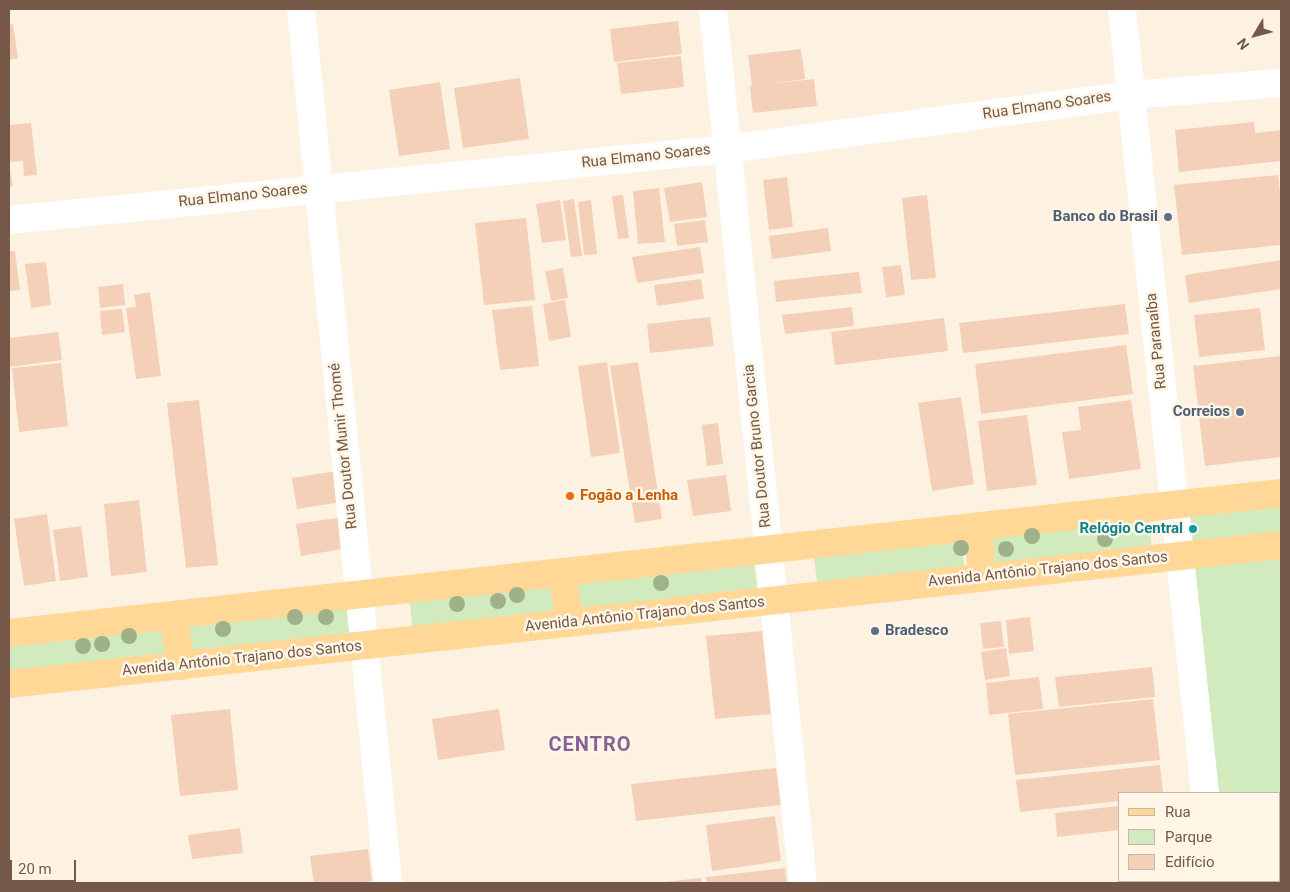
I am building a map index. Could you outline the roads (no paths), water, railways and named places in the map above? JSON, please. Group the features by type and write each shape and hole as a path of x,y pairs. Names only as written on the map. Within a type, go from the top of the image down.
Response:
{"main road":[{"path":"9,633 1281,493"},
{"path":"978,526 982,577"},
{"name":"Avenida Antônio Trajano dos Santos","path":"9,684 1281,545"},
{"path":"561,572 570,623"},
{"path":"173,615 181,666"}],"street":[{"name":"Rua Doutor Munir Thomé","path":"301,9 388,883"},
{"name":"Rua Doutor Bruno Garcia","path":"713,9 803,883"},
{"name":"Rua Paranaíba","path":"1122,9 1205,792"},
{"name":"Rua Elmano Soares","path":"9,220 727,149 1131,95 1281,83"}],"place":[{"name":"Banco do Brasil","path":"1168,217"},
{"name":"Correios","path":"1240,412"},
{"name":"Fogão a Lenha","path":"570,496"},
{"name":"Relógio Central","path":"1193,529"},
{"name":"Bradesco","path":"875,631"}],"district":[{"name":"CENTRO","path":"590,746"}]}
